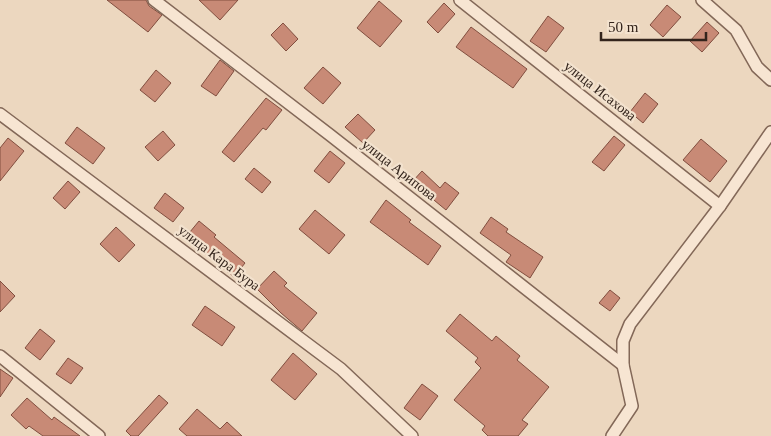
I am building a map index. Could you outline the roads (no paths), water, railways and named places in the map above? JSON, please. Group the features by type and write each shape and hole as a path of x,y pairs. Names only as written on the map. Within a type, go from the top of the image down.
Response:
{"street":[{"name":"улица Арипова","path":"154,0 624,365"},
{"name":"улица Исахова","path":"460,0 720,206"},
{"path":"702,0 736,30 757,66 771,80"},
{"name":"улица Кара Бура","path":"0,114 341,369 412,436"},
{"path":"612,436 632,406 624,365 623,341 630,324 720,206 771,132"},
{"path":"0,356 99,436"}]}
